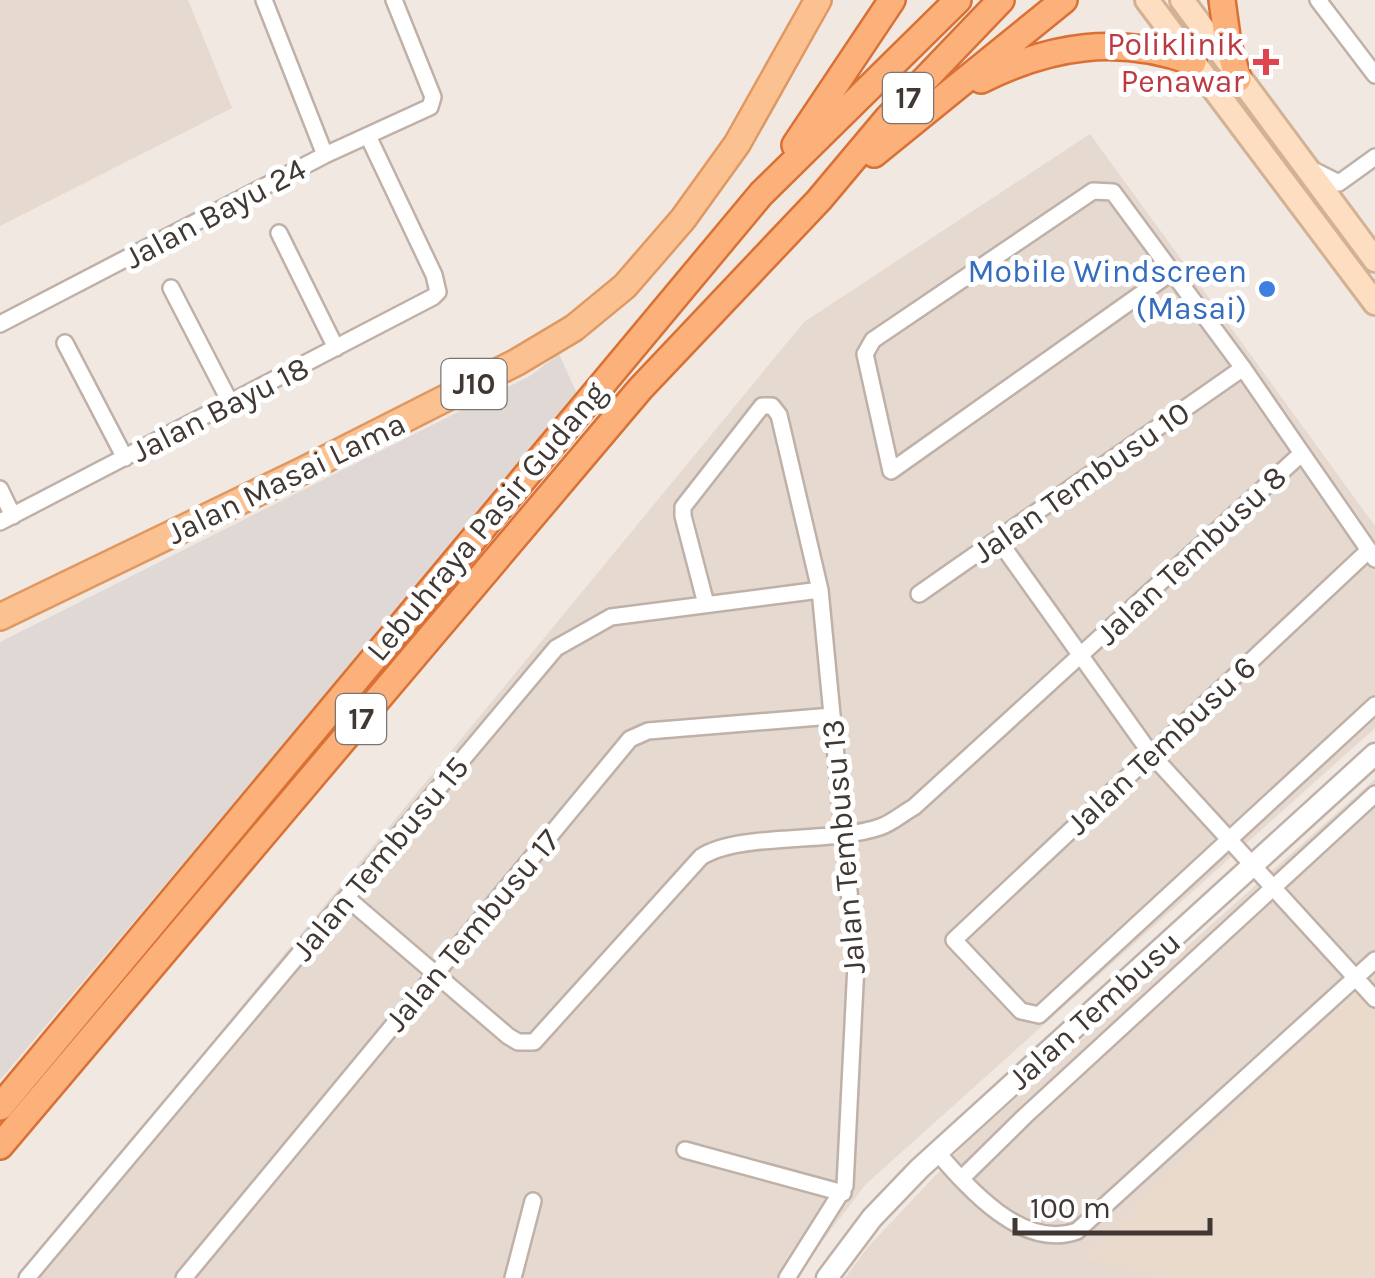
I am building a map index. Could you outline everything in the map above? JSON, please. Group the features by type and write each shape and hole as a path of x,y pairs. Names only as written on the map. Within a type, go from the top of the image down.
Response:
{"highway":[{"path":"762,194 892,0"},
{"path":"858,52 908,0"},
{"name":"Lebuhraya Pasir Gudang","path":"0,1107 762,194 958,0"},
{"name":"Lebuhraya Pasir Gudang","path":"0,1146 640,390 1002,0"},
{"path":"819,200 1064,0"},
{"path":"1222,0 1238,78"},
{"path":"911,122 1001,70 1080,47 1131,48 1193,62"}],"main road":[{"name":"Jalan Masai Lama","path":"0,617 302,471 518,362 574,328 625,286 683,220 737,144 818,0"},
{"path":"1147,0 1375,304"},
{"path":"1182,0 1375,260"}],"street":[{"path":"264,0 325,156"},
{"name":"Jalan Bayu 24","path":"0,324 432,104 434,97 394,0"},
{"path":"1318,0 1375,75"},
{"name":"Jalan Bayu 18","path":"6,519 428,302 438,292 434,275 368,136"},
{"path":"1303,164 1340,183 1375,158"},
{"path":"1172,272 891,471 865,354 873,340 1093,191 1113,192 1243,368 1372,555"},
{"path":"279,233 336,348"},
{"path":"171,288 231,404"},
{"path":"65,343 124,458"},
{"name":"Jalan Tembusu 10","path":"919,594 1243,368"},
{"name":"Jalan Tembusu 13","path":"706,604 682,516 683,506 762,406 772,406 779,415 820,590 856,964 843,1193"},
{"name":"Jalan Tembusu 8","path":"436,973 508,1036 527,1044 546,1028 700,857 722,847 882,827 914,807 1301,454"},
{"path":"0,489 6,519"},
{"path":"999,541 1151,754 1375,999"},
{"name":"Jalan Tembusu 6","path":"1232,840 1039,1015 1021,1012 954,940 1151,754 1372,555"},
{"name":"Jalan Tembusu 15","path":"27,1278 556,648 611,617 820,590"},
{"path":"1232,840 1375,705"},
{"name":"Jalan Tembusu 17","path":"184,1278 630,739 648,731 832,716"},
{"name":"Jalan Tembusu","path":"826,1278 872,1218 937,1152 1375,754"},
{"path":"961,1180 1025,1116 1375,794"},
{"path":"346,898 436,973"},
{"path":"937,1152 998,1215 1048,1233 1065,1236 1077,1231 1375,960"},
{"path":"685,1150 843,1193 787,1278"},
{"path":"514,1278 533,1201"}],"shaded area":[{"path":"0,0 188,0 232,108 0,226"},
{"path":"1090,134 1375,526 1375,728 866,1184 798,1278 18,1278 804,322"},
{"path":"559,354 578,396 0,1080 0,642 530,376"},
{"path":"1375,779 1375,1012 1355,992 1085,1257 1159,1278 845,1278 868,1247 967,1142"},
{"path":"1355,992 1375,1012 1375,1278 1159,1278 1084,1258"}],"place":[{"name":"Poliklinik Penawar","path":"1266,62"},
{"name":"Mobile Windscreen (Masai)","path":"1267,289"}]}
